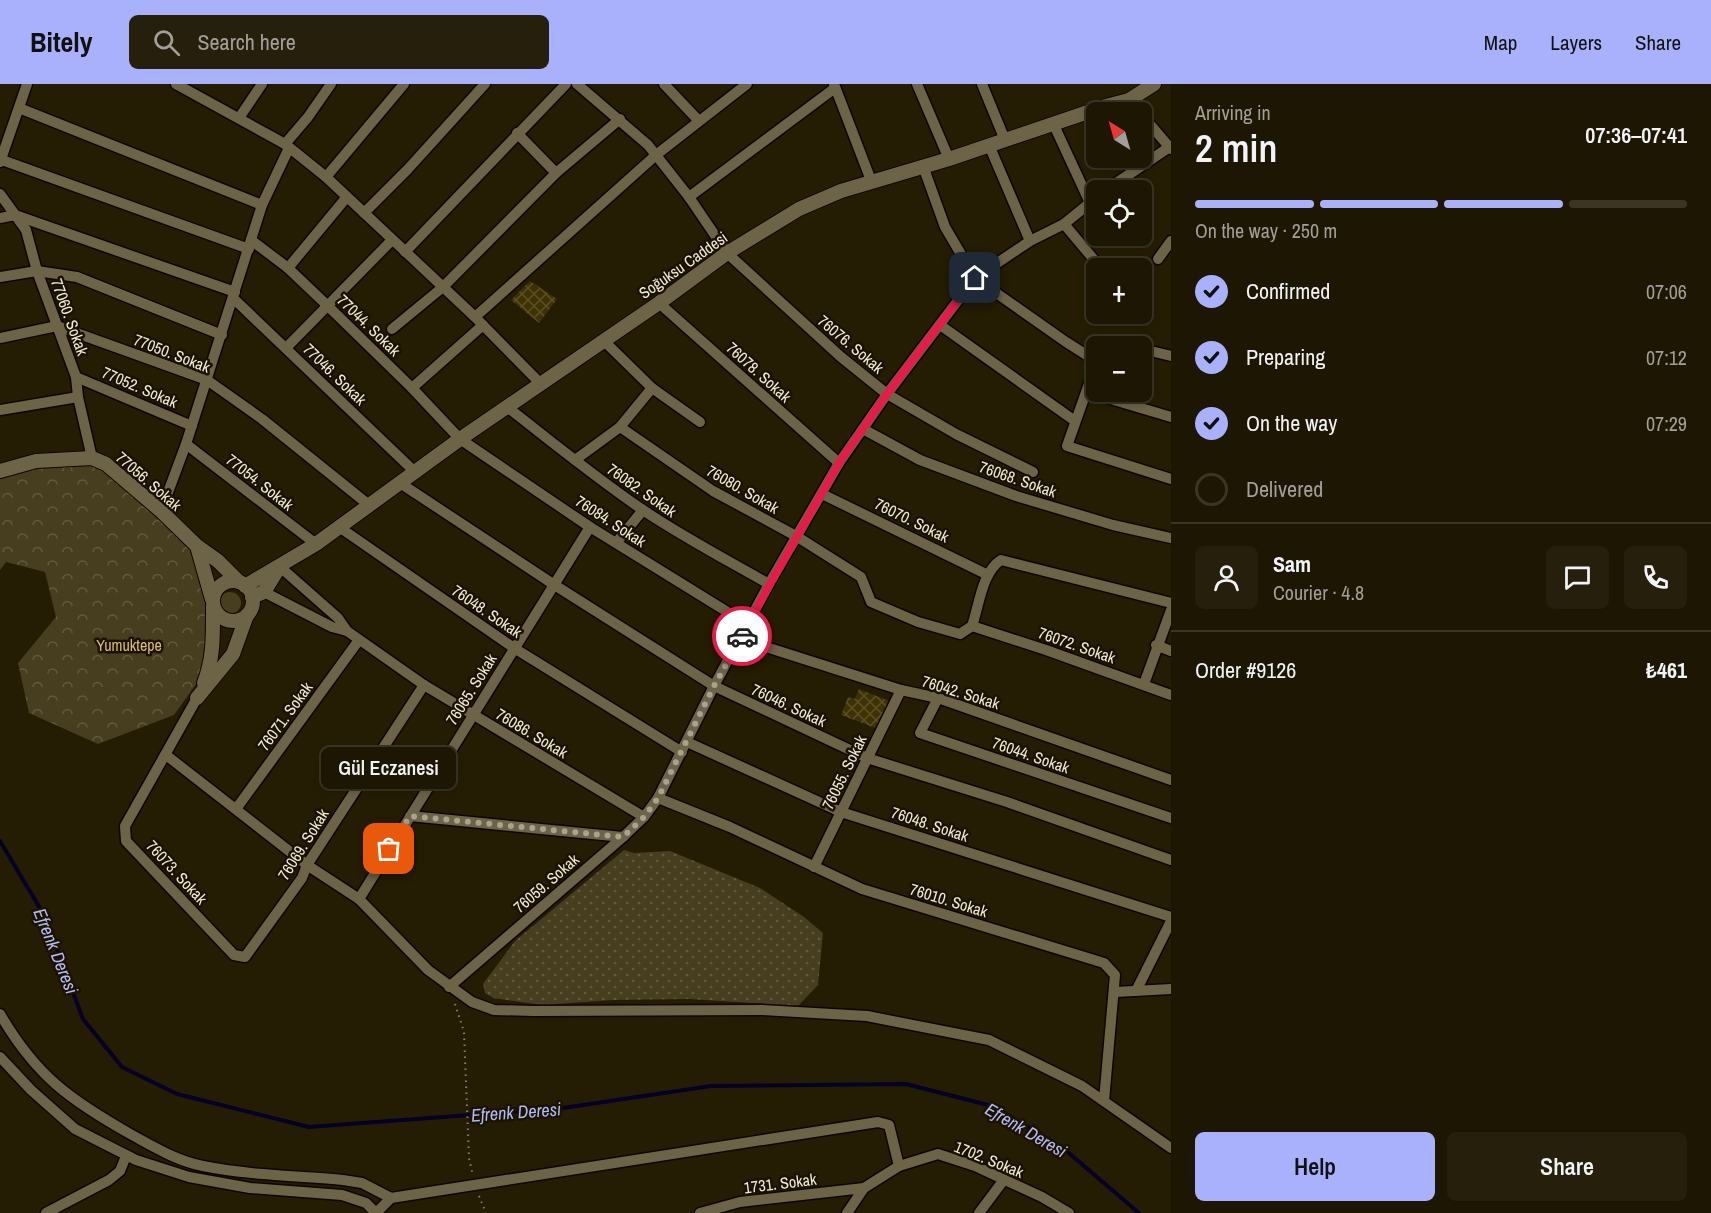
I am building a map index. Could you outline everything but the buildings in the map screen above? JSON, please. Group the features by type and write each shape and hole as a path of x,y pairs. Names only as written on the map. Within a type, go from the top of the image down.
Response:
{"street":[{"path":"1,161 27,84"},
{"path":"176,84 191,87 238,118 287,146 326,177 479,321 540,383"},
{"path":"238,118 262,84"},
{"path":"161,512 222,335 262,205 287,146 331,84"},
{"path":"326,177 404,84"},
{"path":"364,213 408,169 485,84"},
{"path":"405,252 566,84"},
{"name":"76076. Sokak","path":"578,84 648,145 689,197 727,253 841,357 887,394 956,434 1033,472"},
{"path":"412,388 479,321 656,155 747,84"},
{"path":"917,84 949,159"},
{"path":"982,84 1005,140"},
{"name":"Soğuksu Caddesi","path":"250,589 279,566 316,544 460,439 727,253 799,209 841,191 949,159 1053,123 1129,100 1151,84"},
{"path":"669,86 699,121"},
{"path":"689,197 835,86 872,183"},
{"path":"19,108 262,205"},
{"path":"392,329 443,287 556,173 620,120"},
{"path":"1053,123 1086,187"},
{"path":"1122,180 1170,149 1152,127"},
{"path":"517,133 556,173"},
{"path":"989,145 1030,240"},
{"name":"77044. Sokak","path":"1,161 250,244 288,268 412,388 460,439"},
{"path":"923,166 945,227 975,278 1086,356"},
{"name":"77060. Sokak","path":"0,194 26,230 37,271 76,377 78,397 92,458"},
{"path":"288,268 346,198"},
{"name":"76059. Sokak","path":"449,987 644,817 658,798 714,686 796,536 839,463 887,394 975,278 1030,240 1064,225 1086,208"},
{"path":"0,218 15,215 234,295"},
{"path":"1064,225 1092,258"},
{"path":"286,348 392,240"},
{"path":"1158,259 1171,241"},
{"path":"0,278 37,271 77,277 222,335"},
{"name":"77046. Sokak","path":"234,295 415,472"},
{"name":"76078. Sokak","path":"658,303 839,463"},
{"path":"940,325 1075,421"},
{"path":"0,338 57,326"},
{"name":"77050. Sokak","path":"57,326 207,380 262,419 369,505"},
{"path":"603,340 652,388 700,422"},
{"path":"1152,351 1171,356"},
{"name":"77052. Sokak","path":"76,377 192,426"},
{"path":"575,460 620,427 652,388"},
{"path":"1086,394 1067,446 1171,479"},
{"path":"0,410 78,397"},
{"path":"1121,402 1171,417"},
{"name":"76082. Sokak","path":"507,407 643,510 689,539 770,584"},
{"name":"76080. Sokak","path":"620,427 713,491 796,536 861,577 871,602 918,622 960,633 972,626"},
{"name":"76068. Sokak","path":"863,429 920,460 1016,496 1113,525 1171,538"},
{"name":"76084. Sokak","path":"460,439 616,543 747,624"},
{"name":"77054. Sokak","path":"186,444 316,544"},
{"name":"77056. Sokak","path":"0,471 36,461 92,458 106,464 197,546 250,589"},
{"name":"76046. Sokak","path":"400,483 714,686 867,758 1007,802 1171,860"},
{"name":"76070. Sokak","path":"822,494 988,574"},
{"path":"616,543 643,510"},
{"name":"76065. Sokak","path":"358,899 590,526"},
{"name":"76048. Sokak","path":"339,527 514,648 684,747 841,812 1171,919"},
{"path":"197,546 217,614 230,621 236,621 247,615"},
{"path":"972,626 988,574 993,565 1001,560 1171,603"},
{"path":"250,589 279,566"},
{"name":"76086. Sokak","path":"279,566 338,618 347,631 358,640 472,715 644,817"},
{"path":"197,698 210,667 214,592 225,582 250,589"},
{"path":"197,698 233,654 253,604 250,589"},
{"name":"76086. Sokak","path":"250,589 332,627 347,631"},
{"path":"1144,684 1156,645 1171,610"},
{"name":"76072. Sokak","path":"972,626 1171,695"},
{"name":"76042. Sokak","path":"741,639 900,690 938,698 1171,780"},
{"name":"76071. Sokak","path":"236,809 358,640"},
{"path":"1156,645 1171,651"},
{"name":"76069. Sokak","path":"245,957 302,878 307,865 424,685"},
{"name":"76055. Sokak","path":"814,867 900,690"},
{"name":"76073. Sokak","path":"197,698 125,826 126,840 234,955 245,957"},
{"name":"76044. Sokak","path":"938,698 920,733 1171,818"},
{"path":"166,755 307,865 358,899 428,970 472,1002 494,1010 762,1010 867,1016 989,1040 1082,1086 1171,1148"},
{"name":"76010. Sokak","path":"658,798 730,827 862,889 1104,963 1115,975 1104,1101"},
{"path":"410,816 623,837"},
{"path":"1136,991 1171,919"},
{"path":"1115,992 1171,989"},
{"path":"0,1014 17,1043 35,1065 63,1092 93,1113 155,1149 200,1166 362,1183 391,1198"},
{"path":"0,1057 75,1129 126,1156 189,1177 250,1188 342,1195 366,1203 376,1213 391,1198 878,1122 889,1125 899,1166"},
{"name":"1702. Sokak","path":"864,1188 899,1166 938,1154 975,1166 1042,1197 1068,1213"},
{"path":"46,1213 110,1180 120,1171 126,1156"},
{"path":"979,1213 1003,1180"},
{"path":"847,1213 864,1188"},
{"name":"1731. Sokak","path":"700,1213 740,1202 864,1188"},
{"path":"731,1213 740,1202"}],"path":[{"path":"449,987 464,1032 469,1158"}],"green space":[{"name":"Yumuktepe","path":"88,464 100,467 185,540 195,555 211,612 204,673 174,715 98,744 29,713 18,663 56,617 45,572 6,562 0,570 0,476 39,465"},
{"path":"230,592 238,595 241,603 238,611 230,614 222,611 219,603 222,595"},
{"path":"624,850 634,853 670,851 760,888 804,917 823,933 818,985 798,1006 689,999 613,1000 542,1005 493,998 485,993 483,984 515,941"}],"waterway":[{"name":"Efrenk Deresi","path":"0,841 44,915 83,1019 122,1067 177,1094 309,1127 563,1108 711,1086 906,1084 992,1106 1063,1148 1139,1213"}],"way so far":[{"path":"389,849 410,816 623,837 644,817 658,798 714,686 742,636"}],"place":[{"name":"Gül Eczanesi","path":"389,849"}],"route":[{"path":"742,636 796,536 839,463 887,394 975,278"}]}
